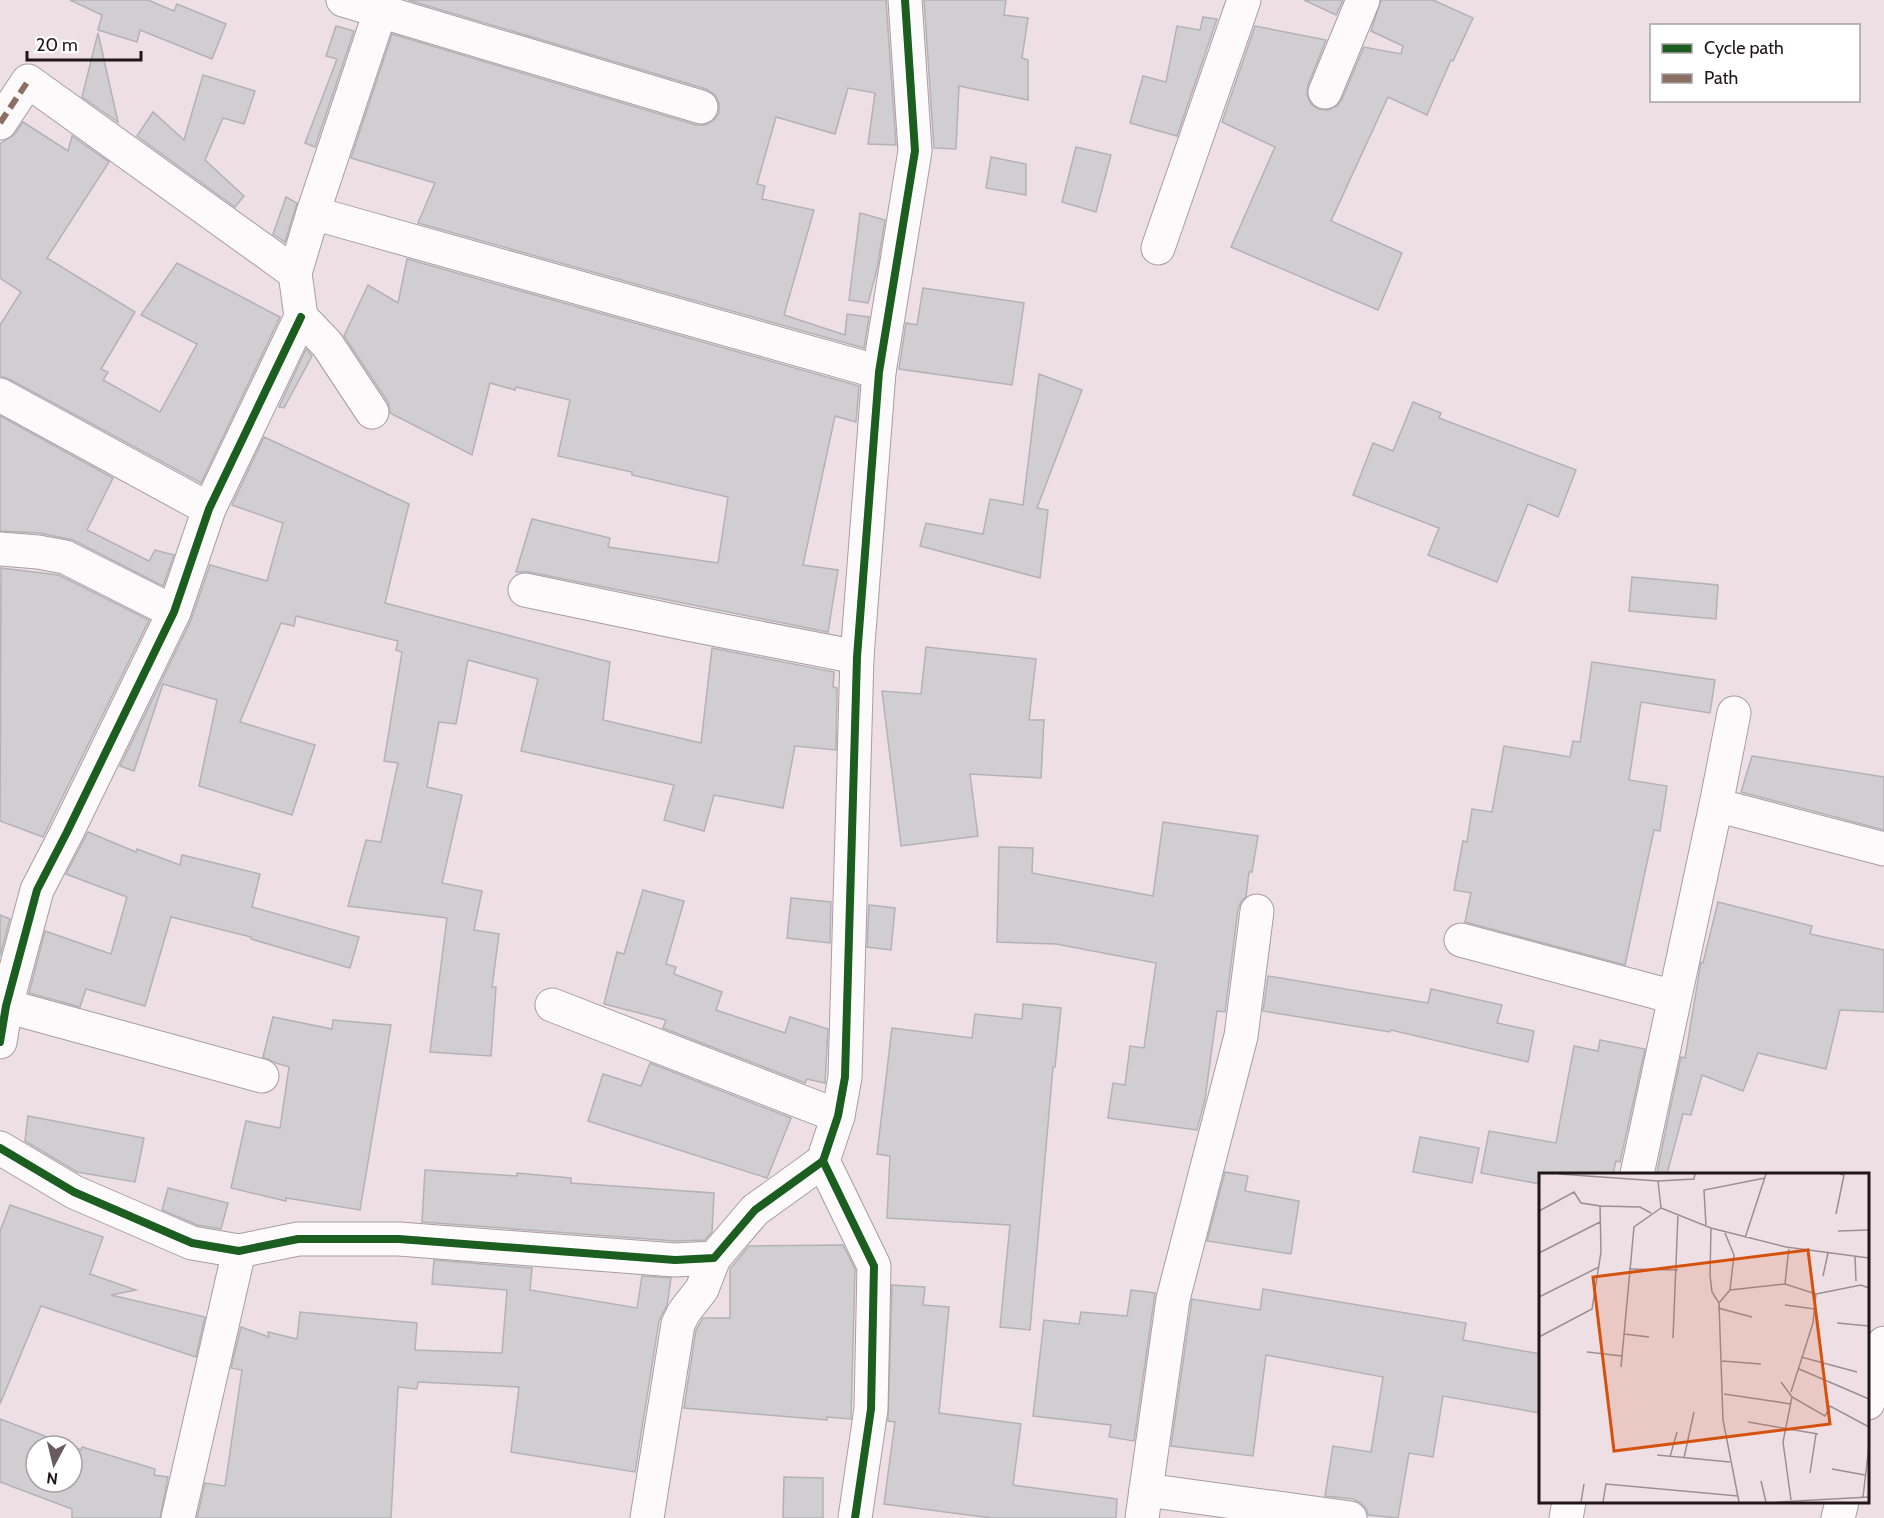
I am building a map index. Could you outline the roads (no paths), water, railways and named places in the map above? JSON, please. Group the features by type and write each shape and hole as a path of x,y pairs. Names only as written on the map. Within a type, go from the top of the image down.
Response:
{"street":[{"path":"343,0 382,6 701,107"},
{"path":"647,1518 678,1324 684,1312 702,1289 714,1258 755,1210 823,1161 838,1116 845,1077 857,657 879,372 915,151 906,0"},
{"path":"1158,248 1245,0"},
{"path":"1325,92 1363,0"},
{"path":"0,1042 6,1006 37,890 174,612 209,509 301,317 295,273 382,6"},
{"path":"0,123 28,81 295,273"},
{"path":"313,213 879,372"},
{"path":"301,317 327,344 372,412"},
{"path":"0,395 209,509"},
{"path":"0,549 65,557 174,612"},
{"path":"525,590 857,657"},
{"path":"1637,1173 1734,713"},
{"path":"1716,805 1884,849"},
{"path":"1257,911 1241,1036 1173,1299 1144,1504 1350,1518"},
{"path":"1461,940 1674,997"},
{"path":"552,1005 838,1116"},
{"path":"6,1006 262,1076"},
{"path":"0,1148 74,1192 192,1244 239,1251 298,1239 399,1239 675,1260 714,1258"},
{"path":"823,1161 874,1266 871,1409 855,1518"},
{"path":"177,1518 239,1251"},
{"path":"1869,1399 1884,1343"},
{"path":"1566,1518 1569,1503"},
{"path":"1838,1518 1842,1503"}]}
